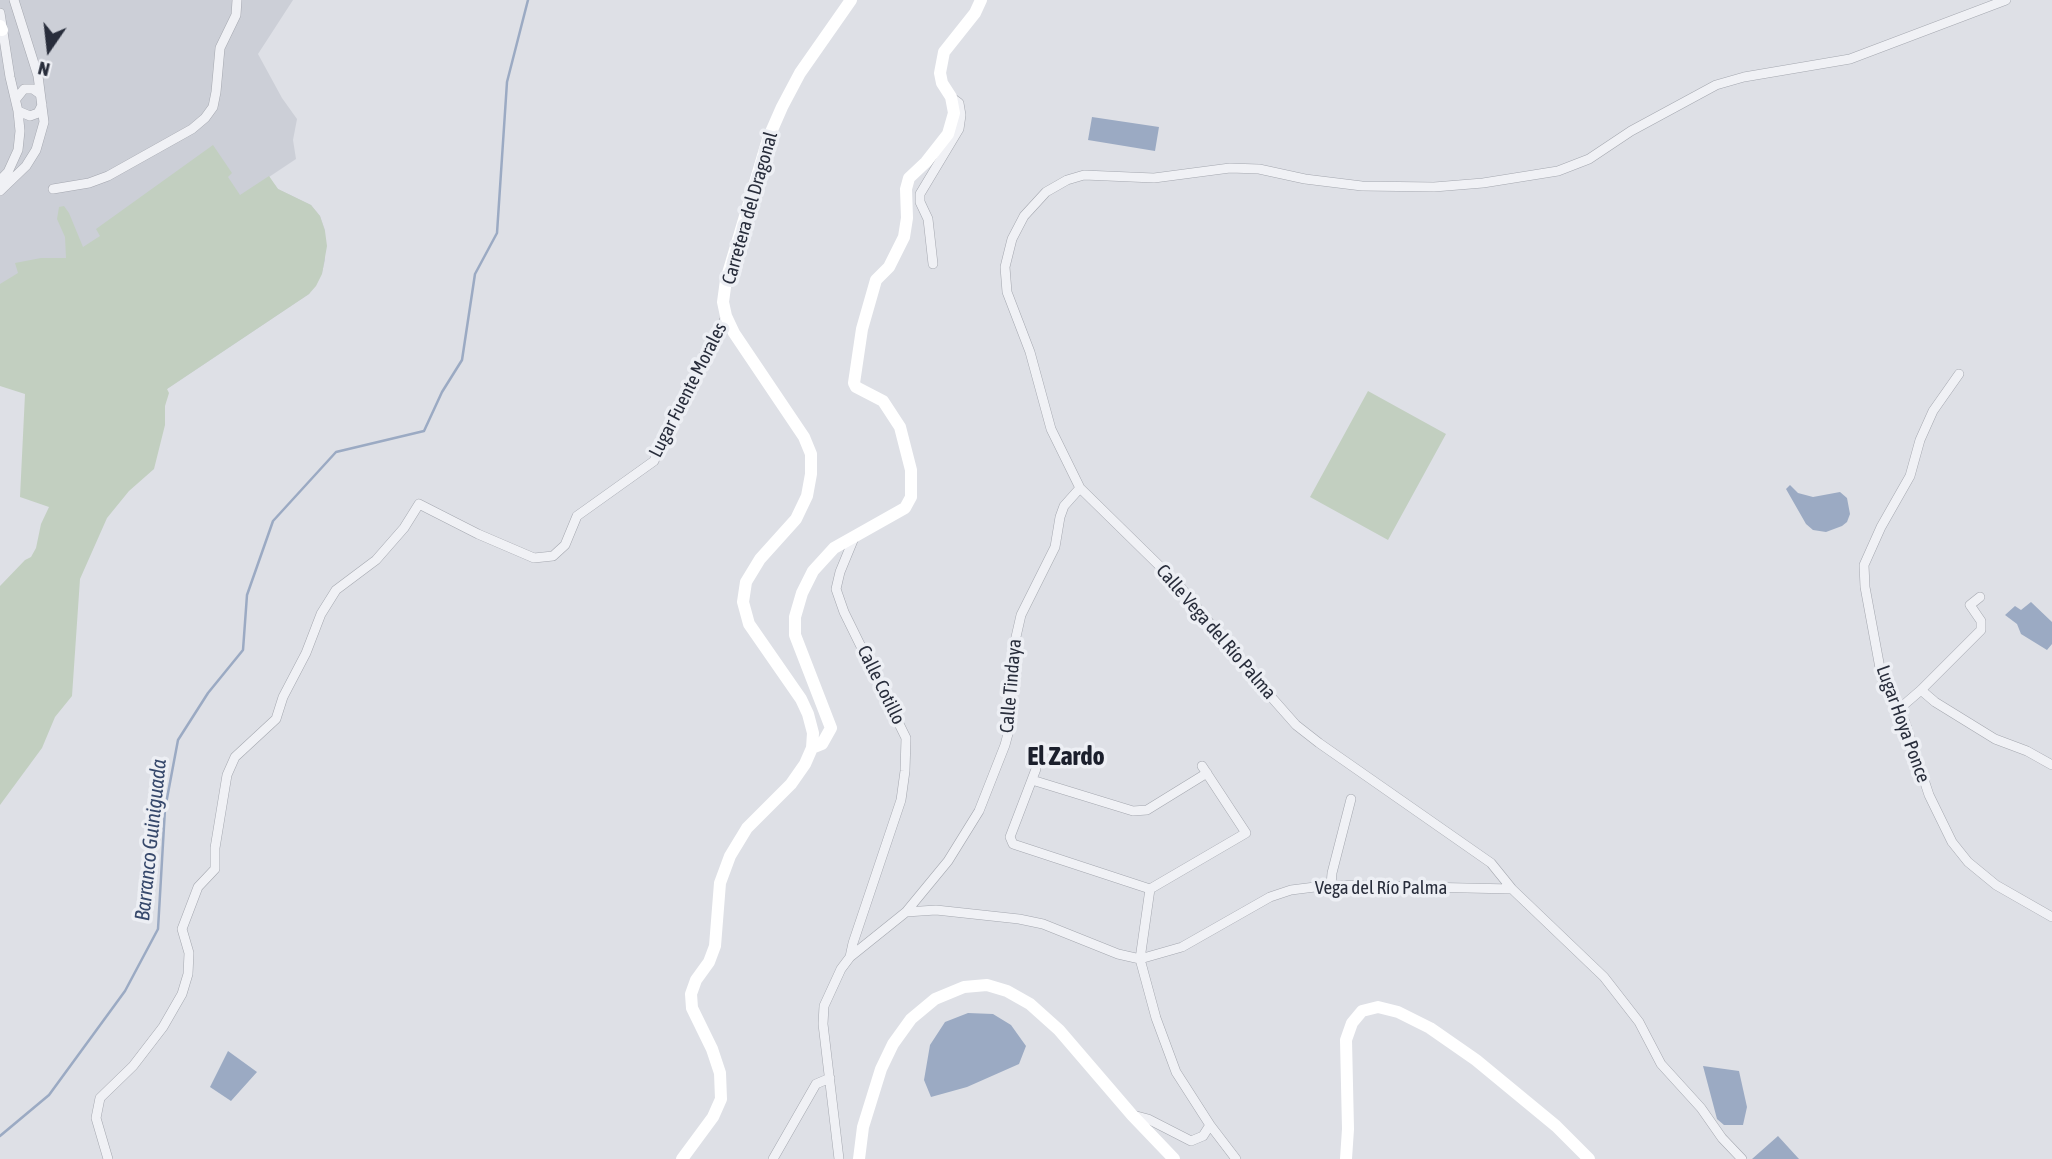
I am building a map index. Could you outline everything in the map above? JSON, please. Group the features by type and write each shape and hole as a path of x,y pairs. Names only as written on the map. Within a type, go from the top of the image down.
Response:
{"street":[{"path":"0,191 26,166 36,150 44,122 38,76 14,0"},
{"path":"53,189 89,183 108,176 192,129 205,118 213,107 220,48 236,15 237,0"},
{"name":"Carretera del Dragonal","path":"812,748 813,733 801,699 750,624 743,602 746,582 760,559 796,519 807,496 811,454 804,437 734,333 723,302 726,280 768,139 800,73 851,0"},
{"path":"933,264 928,219 919,202 920,194 959,130 961,115 959,103 951,97 942,83 941,62 944,52 975,13 981,0"},
{"name":"Calle Vega del Río Palma","path":"1742,1159 1661,1064 1639,1022 1604,977 1512,889 1491,863 1297,725 1250,673 1178,584 1080,488 1051,429 1030,352 1007,292 1005,267 1012,239 1024,216 1046,192 1084,175 1154,178 1230,167 1259,169 1306,179 1362,186 1434,187 1483,183 1558,171 1589,159 1631,131 1716,85 1744,77 1850,59 2006,0"},
{"path":"0,13 18,111 18,150 8,172 0,180"},
{"path":"16,99 24,89 33,89 40,94"},
{"path":"682,1159 713,1117 721,1099 720,1073 712,1049 692,1008 691,995 696,980 709,962 715,946 720,883 730,856 747,828 791,784 812,748 822,744 831,728 795,635 795,617 802,593 813,570 834,548 905,508 911,497 911,470 900,426 883,401 856,387 854,383 862,329 876,281 889,267 904,237 909,178 926,162 948,134 954,113 951,97"},
{"path":"18,111 26,116 34,115 43,105"},
{"name":"Lugar Fuente Morales","path":"108,1159 96,1118 100,1098 133,1066 163,1027 182,994 188,974 189,953 182,929 198,887 215,869 215,848 227,775 235,757 276,719 321,614 336,590 376,560 404,528 419,504 534,558 553,556 565,545 577,516 654,461 673,415 692,389 706,350 718,335 726,316"},
{"name":"Lugar Hoya Ponce","path":"1959,374 1933,411 1920,440 1910,476 1881,527 1864,565 1864,587 1882,679 1899,709 1929,795 1952,842 1968,862 1996,886 2052,917"},
{"name":"Calle Tindaya","path":"850,957 906,912 948,861 979,811 1009,730 1013,650 1021,615 1055,547 1064,506 1080,488"},
{"name":"Calle Cotillo","path":"850,957 901,800 906,738 844,612 836,589 854,538"},
{"path":"1899,709 1981,629 1981,621 1970,605 1980,597"},
{"path":"1921,690 1944,708 1995,739 2027,751 2052,765"},
{"path":"1032,780 1133,811 1147,810 1205,770 1246,833 1150,889 1013,844 1010,837 1036,769"},
{"path":"1331,886 1351,799"},
{"name":"Vega del Río Palma","path":"1140,959 1182,947 1270,897 1291,890 1331,886 1512,889"},
{"path":"1150,889 1140,959 1156,1018 1176,1072 1210,1125 1236,1159"},
{"path":"906,912 936,910 1019,919 1043,924 1118,954 1140,959"},
{"path":"839,1159 823,1024 824,1006 841,969 850,957"},
{"path":"859,1159 863,1127 881,1069 893,1044 911,1019 935,999 964,987 987,985 1007,991 1030,1004 1059,1030 1174,1159"},
{"path":"1346,1159 1346,1040 1352,1023 1362,1011 1378,1007 1398,1012 1430,1028 1476,1060 1556,1126 1589,1159"},
{"path":"773,1159 816,1084 830,1078"},
{"path":"1132,1115 1148,1119 1191,1141 1203,1136 1210,1125"}],"shaded area":[{"path":"0,0 293,0 258,54 297,119 293,140 296,159 269,177 278,189 311,205 320,216 325,230 322,273 309,294 167,389 0,285"}],"green space":[{"path":"213,145 232,173 228,177 240,195 269,176 278,189 311,205 320,216 325,231 327,246 322,274 309,294 167,389 169,393 165,406 165,425 154,469 129,491 107,518 80,579 72,696 55,717 42,748 0,805 0,586 31,557 49,507 20,497 25,394 0,386 0,284 18,273 15,263 41,258 66,258 65,237 57,219 59,207 64,206 69,213 83,247 100,236 96,229"},
{"path":"1368,391 1446,434 1388,540 1310,497"}],"water":[{"path":"1092,117 1159,127 1155,151 1088,140"},
{"path":"1790,485 1798,493 1813,497 1840,492 1847,498 1850,514 1847,522 1826,532 1813,530 1806,524 1786,489"},
{"path":"2031,602 2052,622 2052,644 2047,650 2021,634 2017,624 2005,615 2015,606 2021,610"},
{"path":"968,1013 993,1014 1011,1025 1026,1046 1019,1064 967,1087 931,1097 924,1080 930,1045 945,1022"},
{"path":"228,1051 257,1072 231,1101 210,1087"},
{"path":"1703,1066 1739,1071 1747,1107 1743,1125 1724,1125 1717,1119"},
{"path":"1778,1136 1799,1159 1752,1159"}],"waterway":[{"name":"Barranco Guiniguada","path":"0,1136 49,1095 125,991 158,929 165,809 178,740 208,693 243,650 247,595 273,521 336,452 424,431 442,392 462,360 475,274 497,233 507,82 528,0"}],"district":[{"name":"El Zardo","path":"1066,757"}]}
